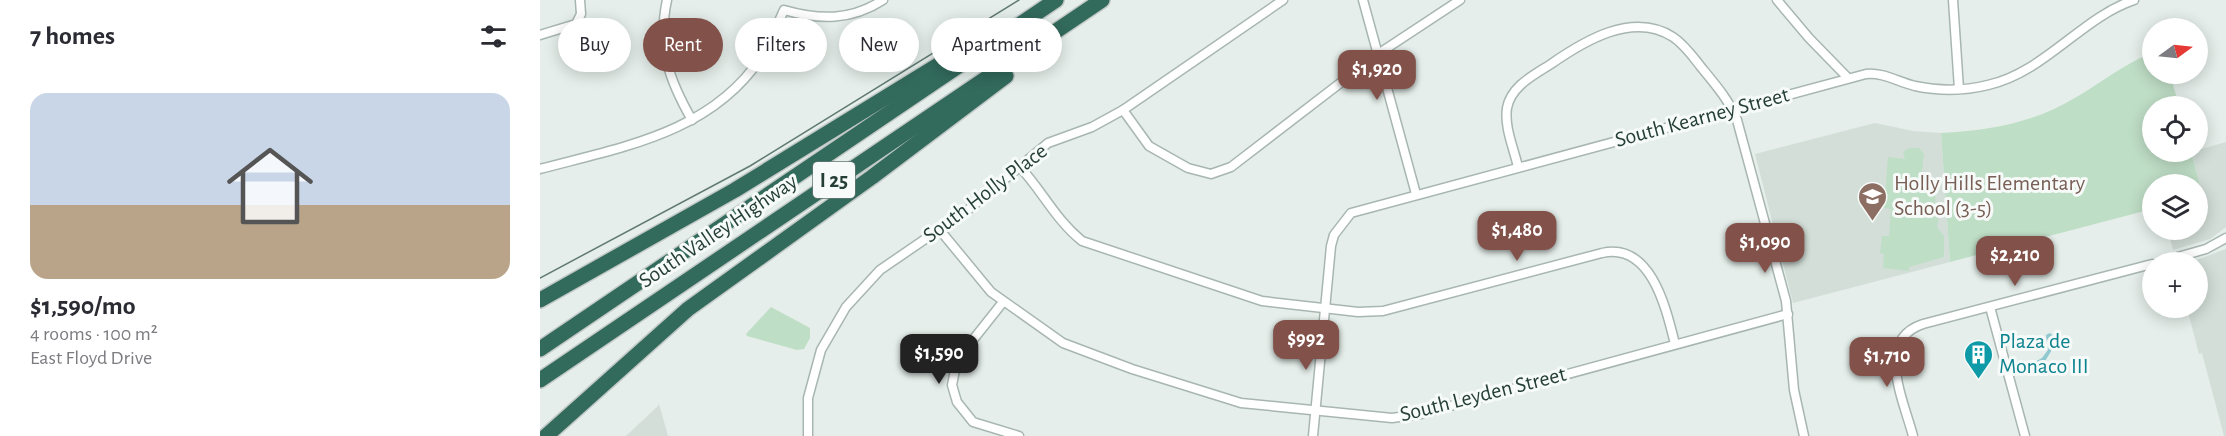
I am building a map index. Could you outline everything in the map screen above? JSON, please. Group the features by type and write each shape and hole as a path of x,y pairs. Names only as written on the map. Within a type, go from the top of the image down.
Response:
{"highway":[{"path":"540,299 769,170 1046,0"},
{"name":"South Valley Highway","path":"540,349 1056,0"},
{"name":"South Valley Highway","path":"540,380 1102,0"},
{"path":"546,436 688,309 881,170 1002,78 1075,18"},
{"path":"557,436 569,416"}],"street":[{"path":"667,0 662,40 667,69 692,120"},
{"path":"540,169 654,137 692,120 729,94 762,56 784,10 786,0"},
{"path":"784,10 830,18 862,11 883,0"},
{"name":"South Holly Place","path":"808,436 808,398 815,367 836,322 858,292 880,270 969,209 1048,143 1092,127 1123,110 1283,0"},
{"path":"1363,0 1416,194"},
{"path":"1123,110 1149,146 1188,168 1211,174 1231,167 1378,54 1460,0"},
{"path":"1777,0 1809,38 1848,78"},
{"path":"1953,0 1959,90"},
{"name":"South Kearney Street","path":"1312,436 1331,246 1342,222 1351,213 1848,78 1879,74 1917,86 1959,90 1990,85 2015,76 2115,9 2134,0"},
{"path":"540,35 576,24 581,3"},
{"path":"1518,167 1507,126 1507,108 1514,93 1526,80 1596,36 1635,27 1666,33 1684,46 1732,109 1788,314 1794,390 1804,436"},
{"path":"1020,167 1038,187 1062,225 1082,241 1262,301 1358,312 1383,311 1617,251 1637,260 1658,290 1675,344"},
{"name":"South Leyden Street","path":"939,229 972,272 1003,302 1063,343 1132,369 1240,403 1315,411 1392,418 1421,414 1788,314"},
{"path":"2197,252 2226,238"},
{"path":"1913,436 1895,364 1899,341 1906,332 1916,326 2142,267"},
{"path":"1003,302 957,360 952,385 957,402 973,422 1019,436"},
{"path":"1990,307 2025,436"}],"shaded area":[{"path":"1875,123 1913,131 1941,133 1950,262 1793,303 1755,154"},
{"path":"2226,142 2226,227 2208,240 2208,174 2197,174 2194,162 2208,162 2208,147"},
{"path":"2170,240 2207,240 2173,250"},
{"path":"2226,249 2226,436 2224,436 2202,353 2199,354 2190,318 2208,318 2208,256"},
{"path":"659,404 668,436 626,436 657,407"}],"green space":[{"path":"2141,58 2142,84 2173,84 2176,96 2142,96 2142,162 2194,162 2197,174 2142,174 2142,212 1950,262 1941,133 1992,128 2042,114 2073,99"},
{"path":"1909,148 1919,148 1924,154 1922,172 1936,186 1935,205 1940,210 1937,227 1944,236 1944,257 1909,267 1909,271 1883,268 1884,254 1880,253 1882,236 1889,236 1891,209 1884,208 1888,157 1905,159 1903,152"},
{"path":"771,307 810,328 810,338 804,349 797,350 747,336 746,334"}],"water":[{"path":"2050,333 2058,340 2042,366 2031,373 2029,365 2042,358 2048,350 2046,335"}],"tram line":[{"path":"540,278 750,166 1019,0"}],"place":[{"name":"Holly Hills Elementary School (3-5)","path":"1873,222"},
{"name":"Plaza de Monaco III","path":"1978,380"}]}
